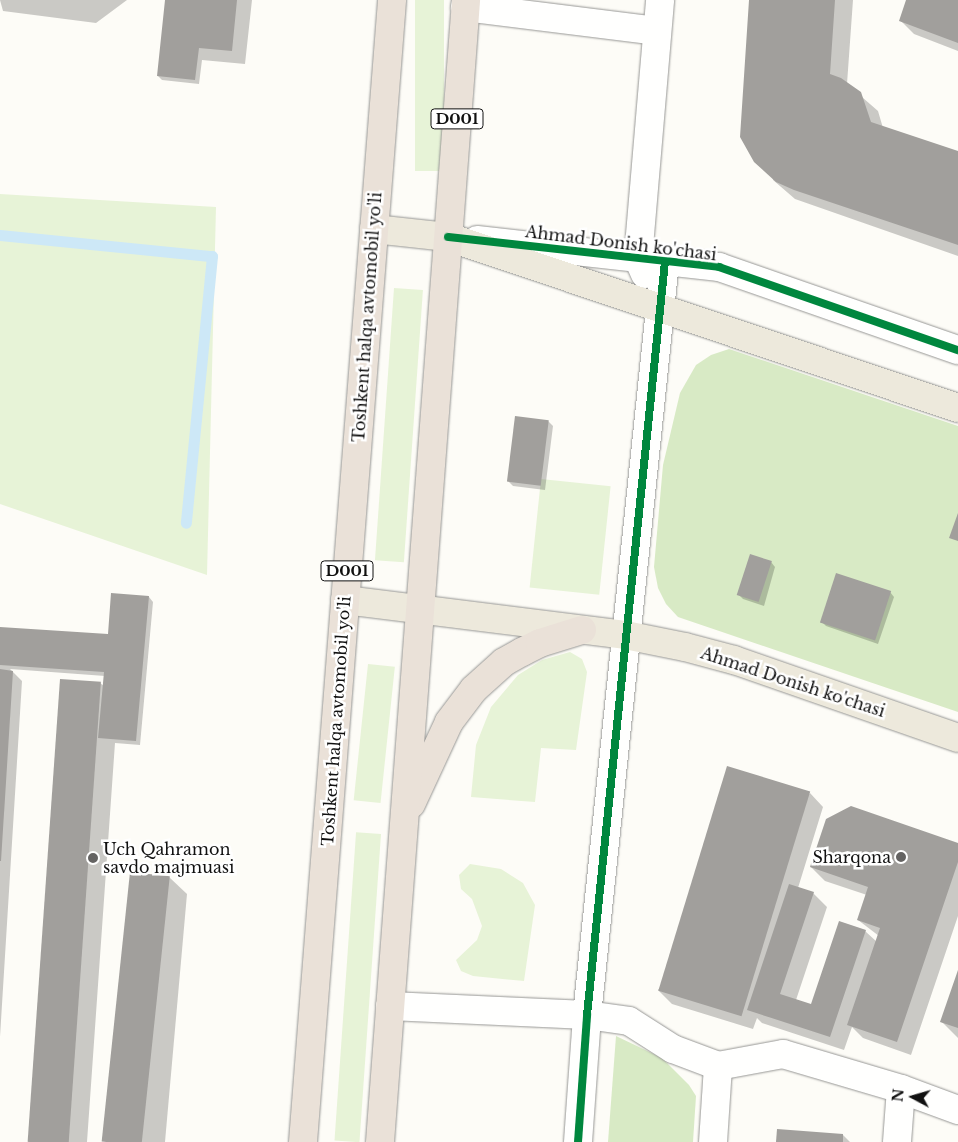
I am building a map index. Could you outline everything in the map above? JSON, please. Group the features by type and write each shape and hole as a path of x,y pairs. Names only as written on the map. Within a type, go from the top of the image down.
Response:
{"highway":[{"name":"Toshkent halqa avtomobil yo'li","path":"303,1142 392,0"},
{"name":"D001","path":"380,1142 466,4"},
{"path":"404,822 450,722 474,689 504,662 522,652 540,643 582,630"}],"main road":[{"path":"374,230 448,237"},
{"name":"Ahmad Donish ko'chasi","path":"448,237 659,306 958,408"},
{"name":"Ahmad Donish ko'chasi","path":"345,600 625,635 734,660 958,738"}],"street":[{"path":"659,306 638,258 660,0"},
{"path":"466,4 657,31"},
{"name":"Ahmad Donish ko'chasi","path":"448,237 719,267 958,350"},
{"path":"578,1142 587,1015 665,261"},
{"path":"390,1006 587,1015 629,1021 673,1049 718,1066 783,1054 901,1088 958,1110"},
{"path":"713,1142 718,1066"},
{"path":"897,1142 901,1088"}],"green space":[{"path":"415,0 444,0 444,171 415,171"},
{"path":"0,194 216,207 207,575 0,504"},
{"path":"394,288 423,290 404,562 375,560"},
{"path":"729,349 958,426 958,712 678,617 666,604 658,588 654,567 663,465 680,393 696,365 711,355"},
{"path":"541,479 611,486 599,595 530,587"},
{"path":"570,652 582,659 587,672 576,750 541,748 535,802 471,797 476,745 491,707 518,675 542,660"},
{"path":"368,664 395,667 381,803 354,800"},
{"path":"356,832 381,834 359,1142 335,1141"},
{"path":"470,864 501,869 523,883 535,905 524,981 473,976 461,971 456,960 477,940 482,926 472,899 461,889 459,875"},
{"path":"616,1036 662,1058 689,1085 696,1096 693,1142 608,1142"}],"building":[{"path":"165,0 237,0 232,51 199,48 195,80 157,76"},
{"path":"749,0 835,0 830,74 841,78 861,92 871,122 958,151 958,245 794,190 776,182 754,162 740,137"},
{"path":"906,0 958,0 958,43 899,21"},
{"path":"515,416 549,420 541,486 507,482"},
{"path":"958,513 958,541 949,538"},
{"path":"750,554 772,561 759,602 737,595"},
{"path":"836,573 891,591 875,640 820,622"},
{"path":"111,593 149,596 136,741 98,738 104,672 0,665 0,627 108,634"},
{"path":"0,669 13,671 1,861 0,861"},
{"path":"60,679 101,682 69,1142 28,1142"},
{"path":"727,766 810,791 741,1016 658,991"},
{"path":"851,806 958,843 958,862 897,1042 847,1025 880,928 857,920 868,887 810,867 826,819"},
{"path":"130,872 170,876 142,1142 102,1142"},
{"path":"789,884 814,892 780,994 811,1004 839,921 866,930 830,1037 747,1010"},
{"path":"958,970 958,1028 940,1022"},
{"path":"777,1129 843,1134 843,1142 776,1142"}],"waterway":[{"path":"0,235 212,256 186,523"}],"cycle path":[{"path":"448,237 719,267 958,350"},
{"path":"578,1142 587,1015 665,261"}],"place":[{"name":"Sharqona","path":"901,857"},
{"name":"Uch Qahramon savdo majmuasi","path":"93,858"}]}
